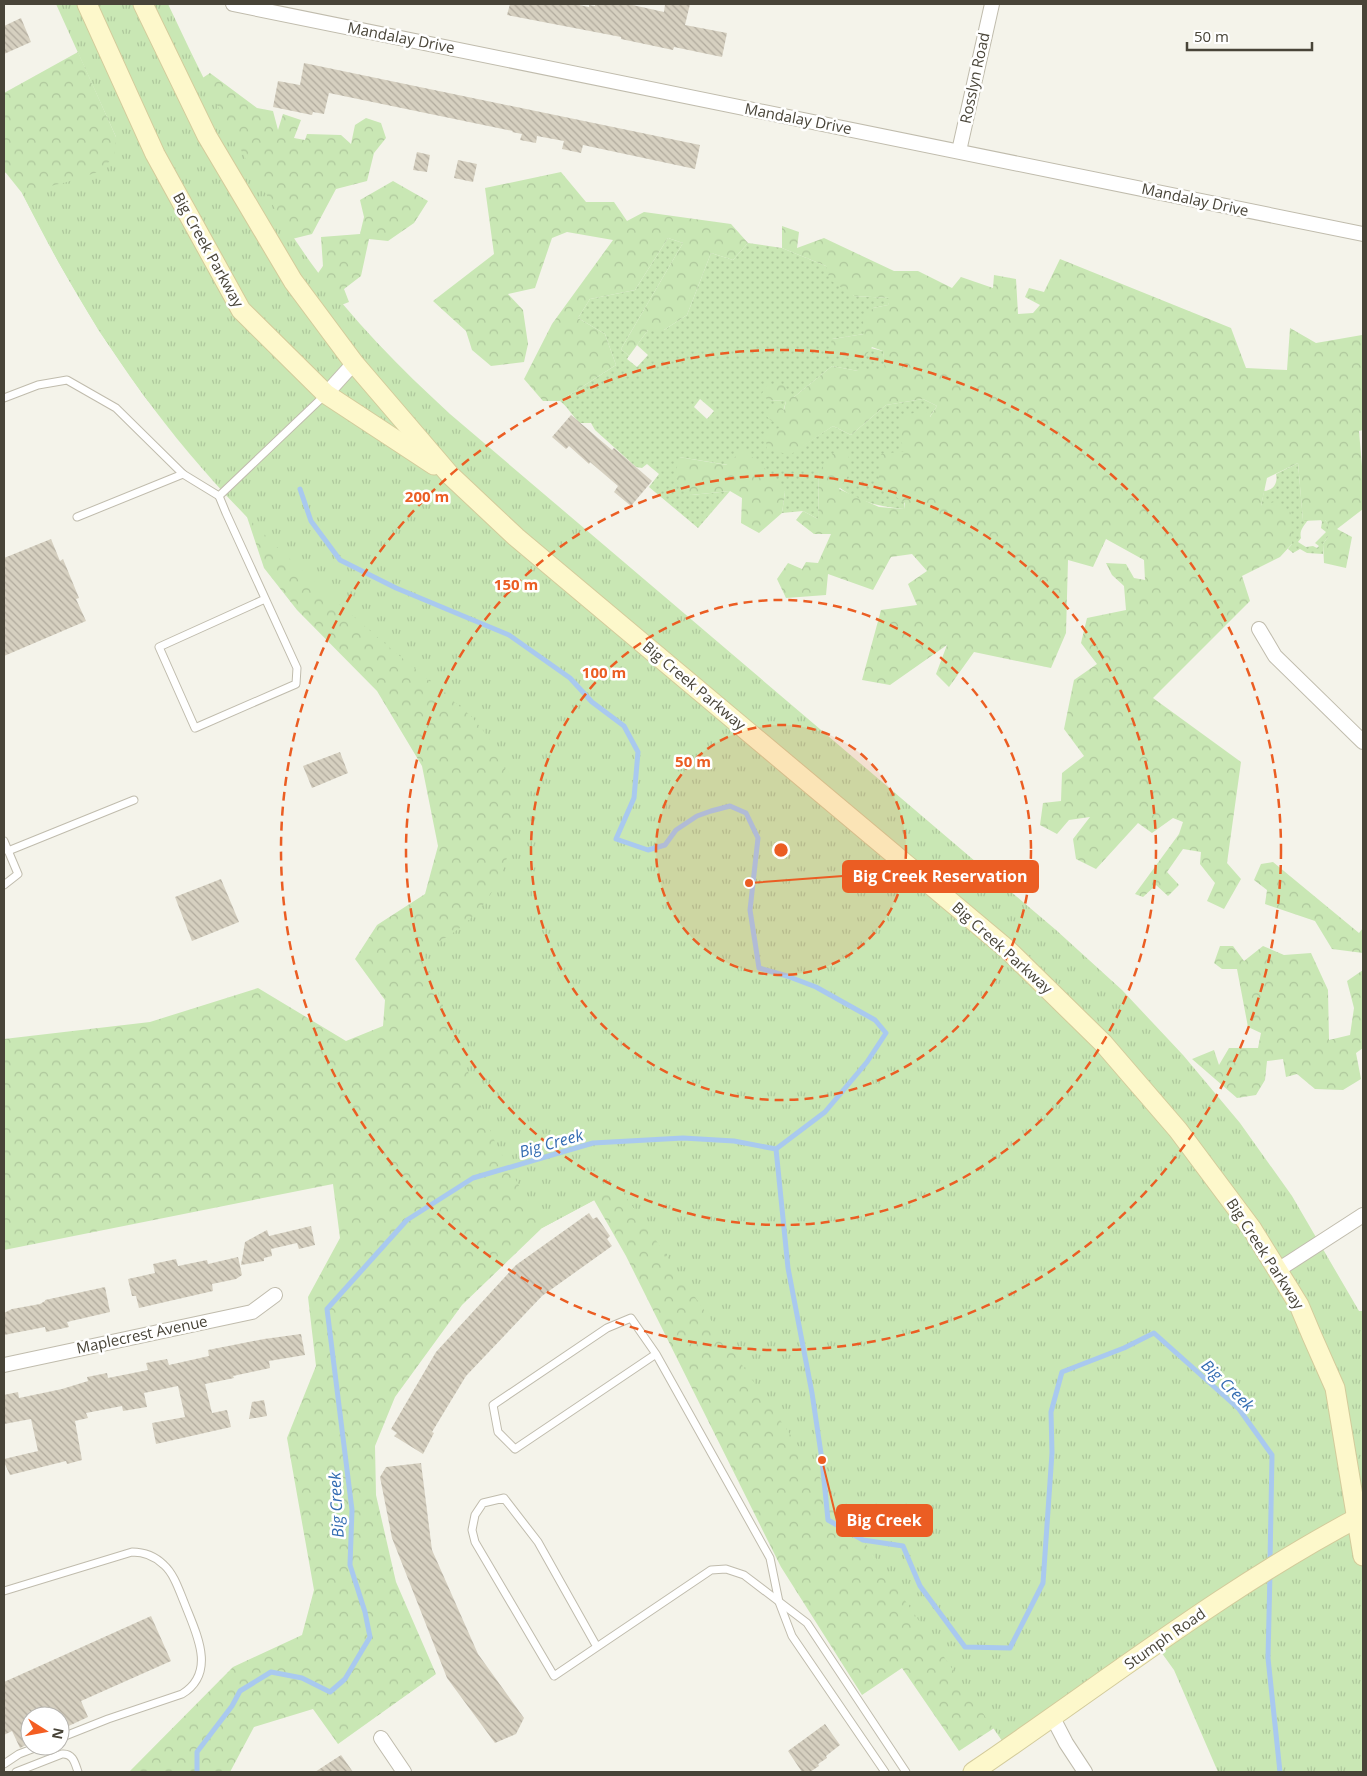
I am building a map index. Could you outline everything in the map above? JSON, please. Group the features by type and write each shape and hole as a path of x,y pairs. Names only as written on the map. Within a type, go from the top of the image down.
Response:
{"street":[{"name":"Big Creek Parkway","path":"87,4 155,154 241,310 326,394 450,475"},
{"name":"Big Creek Parkway","path":"143,4 208,136 293,281 354,363 450,475 516,536 1007,948 1104,1043 1178,1130 1252,1229 1299,1305 1335,1388 1360,1517 1363,1556"},
{"name":"Mandalay Drive","path":"233,4 1363,234"},
{"name":"Rosslyn Road","path":"959,152 992,4"},
{"path":"326,394 354,363"},
{"path":"1259,629 1274,656 1363,742"},
{"path":"1278,1270 1363,1215"},
{"name":"Maplecrest Avenue","path":"4,1365 252,1312 275,1295"},
{"name":"Stumph Road","path":"973,1772 1179,1629 1314,1542 1360,1517"},
{"path":"1053,1718 1066,1743 1085,1772"},
{"path":"381,1738 404,1772"}],"lane":[{"path":"4,398 38,385 67,380 116,408 183,474 219,496 297,668 296,684 195,728 159,647 265,599"},
{"path":"219,496 326,394"},
{"path":"77,517 183,474"},
{"path":"8,851 134,800"},
{"path":"4,841 18,874 4,885"},
{"path":"656,1354 514,1449 498,1432 493,1405 607,1328 631,1318 656,1354 770,1558 780,1602 792,1636 885,1772"},
{"path":"597,1647 538,1542 504,1498 483,1503 475,1515 472,1530 475,1542 554,1676 597,1647 711,1570 726,1569 744,1575 806,1623 906,1772"},
{"path":"4,1591 132,1552 141,1552 156,1559 168,1569 175,1581 201,1648 199,1675 189,1690 108,1718 70,1734"},
{"path":"4,1764 20,1754"},
{"path":"16,1772 62,1754 68,1754 72,1757 78,1772"}],"green space":[{"path":"56,4 168,4 234,137 290,233 326,284 377,342 450,414 1056,930 1122,990 1183,1055 1240,1123 1292,1196 1359,1311 1363,1311 1363,1772 1218,1772 1174,1670 1156,1645 1007,1748 619,1187 542,1228 493,1138 422,950 465,924 485,902 497,884 505,864 513,821 512,799 500,757 491,741 471,716 301,570 221,489 169,429 145,397 79,297 22,193 101,171 114,156 116,137"},
{"path":"78,52 116,137 1345,1499 959,1751 902,1668 862,1695 781,1567 626,1256 594,1200 542,1228 462,1305 395,1397 375,1446 376,1495 396,1582 436,1674 338,1744 313,1709 254,1727 230,1772 129,1772 233,1667 302,1635 314,1590 287,1438 316,1366 308,1297 340,1238 333,1184 4,1250 4,1039 150,1022 258,988 346,1041 383,1026 385,1000 355,959 377,925 425,894 438,846 422,766 377,691 297,610 264,568 247,517 194,458 144,396 99,331 59,263 22,193 4,172 4,93"},
{"path":"210,73 257,108 273,111 278,130 283,114 301,120 294,138 305,140 307,134 341,135 351,144 355,125 366,118 381,123 386,138 374,153 367,181 336,189 312,234 288,240 192,85"},
{"path":"561,172 586,202 614,202 627,221 644,212 731,224 748,243 733,260 711,253 687,315 664,330 648,330 629,356 621,349 683,243 668,238 635,290 590,299 578,318 605,334 616,365 560,401 543,401 524,379 552,324 613,240 567,232 552,238 535,288 508,294 523,310 528,344 524,362 491,366 472,350 466,331 433,301 494,254 485,188"},
{"path":"393,181 428,201 414,223 388,241 369,239 361,276 344,289 349,302 321,313 307,289 323,266 321,237 360,234 364,217 360,200"},
{"path":"782,226 799,232 797,248 824,238 894,271 918,271 952,288 961,277 993,288 994,275 1016,279 1018,314 1033,313 1040,305 1025,297 1029,288 1044,292 1060,259 1231,328 1246,368 1287,370 1290,328 1316,343 1362,335 1363,430 1359,431 1363,478 1363,509 1337,529 1352,537 1346,568 1324,563 1323,544 1328,537 1328,524 1325,520 1303,521 1298,463 1267,478 1261,506 1274,502 1283,506 1291,513 1292,544 1280,557 1242,576 1250,601 1153,698 1241,762 1227,863 1241,879 1224,909 1207,901 1215,883 1200,864 1201,852 1183,849 1167,872 1179,885 1168,896 1156,885 1143,897 1135,894 1179,834 1183,822 1173,818 1152,833 1138,823 1096,869 1076,859 1073,839 1090,817 1069,820 1057,834 1040,825 1043,803 1061,801 1062,773 1084,756 1064,729 1074,680 1097,664 1081,643 1087,618 1126,610 1124,586 1112,575 1106,563 1126,564 1134,578 1145,580 1144,560 1106,539 1093,567 1068,560 1066,633 1051,668 974,652 949,687 936,674 947,645 890,685 862,680 881,610 917,605 908,584 927,571 912,554 891,557 873,590 828,574 826,595 786,598 777,579 788,563 802,569 806,562 818,563 831,534 814,534 796,520 803,511 818,519 819,471 836,450 847,451 852,470 839,489 879,507 904,509 905,503 878,485 881,454 907,451 901,442 900,418 924,409 930,417 937,406 923,399 886,405 851,435 833,426 790,455 767,449 765,432 780,428 780,423 771,420 765,412 777,404 784,410 786,401 769,400 761,395 768,384 783,384 794,397 832,366 858,371 885,371 883,351 872,347 860,364 829,350 832,339 864,334 863,319 873,308 888,305 890,298 854,296 830,280 826,266 782,248"},
{"path":"668,238 683,243 621,349 629,356 627,359 637,367 648,355 637,345 648,330 664,330 687,315 711,253 733,260 748,243 782,248 826,266 854,296 891,298 888,305 873,308 864,334 832,339 883,351 886,372 858,371 832,366 794,397 769,400 786,401 780,423 790,454 833,426 851,435 886,405 923,399 937,406 907,451 904,509 878,505 858,498 839,487 819,471 818,519 803,511 782,513 785,492 728,465 679,457 691,495 730,491 698,528 649,487 659,474 647,464 642,468 636,467 595,430 591,423 580,423 560,401 616,365 605,334 578,318 590,299 635,290","holes":["700,399 714,411 707,419 694,407"]},
{"path":"743,449 771,474 785,492 782,513 759,533 741,523 742,498 730,491 691,495 675,477 679,457 727,465"},
{"path":"1298,463 1303,520 1308,520 1301,530 1301,538 1298,542 1306,547 1313,546 1317,548 1319,546 1315,543 1326,532 1321,528 1321,520 1325,520 1328,524 1328,537 1323,544 1323,554 1307,553 1300,549 1293,553 1288,549 1292,544 1261,506 1264,491 1274,486 1276,474"},
{"path":"1273,862 1359,933 1363,928 1363,953 1332,949 1315,921 1265,904 1267,890 1254,880 1261,864"},
{"path":"1220,946 1233,946 1244,961 1263,946 1284,955 1311,953 1328,990 1329,1040 1350,1035 1354,1008 1347,981 1363,970 1363,1048 1356,1053 1361,1079 1343,1090 1315,1089 1297,1074 1286,1077 1283,1059 1267,1061 1265,1080 1256,1095 1237,1098 1192,1059 1214,1050 1219,1065 1229,1048 1258,1048 1261,1033 1248,1027 1237,969 1222,969 1214,963"}],"building":[{"path":"510,4 574,4 589,7 589,5 595,6 595,4 628,4 664,12 665,4 690,4 685,25 727,33 722,57 674,47 673,50 621,39 621,37 507,15"},
{"path":"21,18 31,42 4,54 4,26"},
{"path":"304,63 700,145 695,169 583,145 581,153 562,149 564,141 537,136 536,143 520,140 522,134 513,131 329,93 324,114 313,112 312,115 273,107 278,81 300,85"},
{"path":"417,152 430,155 427,172 413,170"},
{"path":"458,160 477,164 473,182 454,178"},
{"path":"571,415 612,450 614,448 652,481 631,506 614,492 618,486 569,446 566,449 552,437"},
{"path":"51,539 60,561 63,559 79,598 76,599 86,621 4,656 4,558"},
{"path":"340,752 348,773 312,788 303,766"},
{"path":"221,879 239,922 192,941 175,897"},
{"path":"589,1213 593,1219 597,1217 610,1236 607,1239 612,1246 542,1296 466,1376 432,1432 434,1433 423,1454 394,1436 397,1433 391,1429 436,1352 516,1265"},
{"path":"311,1226 315,1245 299,1249 297,1243 271,1249 272,1256 264,1258 264,1261 241,1265 245,1242 267,1230 269,1236"},
{"path":"238,1257 242,1275 236,1279 212,1284 213,1291 139,1308 136,1296 132,1296 128,1279 155,1273 153,1264 176,1259 178,1266 207,1260 208,1264"},
{"path":"105,1287 110,1312 67,1322 69,1327 46,1332 45,1327 4,1335 4,1313 12,1309 40,1304 45,1300"},
{"path":"301,1334 305,1355 269,1361 270,1368 205,1384 212,1413 227,1410 231,1427 156,1444 152,1423 185,1417 178,1386 144,1393 147,1407 123,1411 122,1406 86,1413 88,1418 75,1421 82,1460 67,1464 66,1461 10,1475 4,1462 4,1459 38,1451 31,1419 4,1424 4,1395 18,1392 19,1398 62,1389 88,1381 87,1377 107,1373 108,1378 148,1370 146,1363 167,1359 169,1365 209,1356 208,1350"},
{"path":"264,1400 267,1416 249,1419 252,1402"},
{"path":"421,1463 432,1550 478,1654 524,1718 516,1734 495,1743 447,1678 392,1538 380,1477 386,1467"},
{"path":"151,1616 171,1661 81,1701 88,1717 70,1725 70,1706 20,1706 20,1748 12,1731 4,1735 4,1682"},
{"path":"825,1724 840,1745 818,1764 819,1766 810,1772 802,1772 788,1751"},
{"path":"341,1755 353,1772 315,1772"}],"waterway":[{"path":"300,489 311,521 340,560 396,588 509,635 570,678 592,702 624,726 638,752 634,798 616,839 648,850 665,845 676,830 697,816 730,806 746,813 758,838 750,910 759,968 816,987 875,1020 886,1033 867,1062 825,1112 776,1149"},
{"name":"Big Creek","path":"197,1772 197,1752 232,1706 240,1691 271,1672 302,1678 330,1692 345,1679 370,1637 365,1612 350,1565 352,1510 327,1309 407,1220 473,1178 593,1143 683,1138 734,1141 776,1149 788,1268 812,1393 822,1460 828,1520 863,1540 903,1546 920,1586 965,1647 1010,1648 1043,1583 1052,1453 1051,1412 1062,1372 1124,1348 1154,1333 1239,1409 1272,1455 1270,1562"},
{"name":"Big Creek","path":"1270,1573 1268,1658 1280,1772"}],"place":[{"name":"Big Creek Reservation","path":"749,883"},
{"name":"Big Creek","path":"822,1460"}]}
